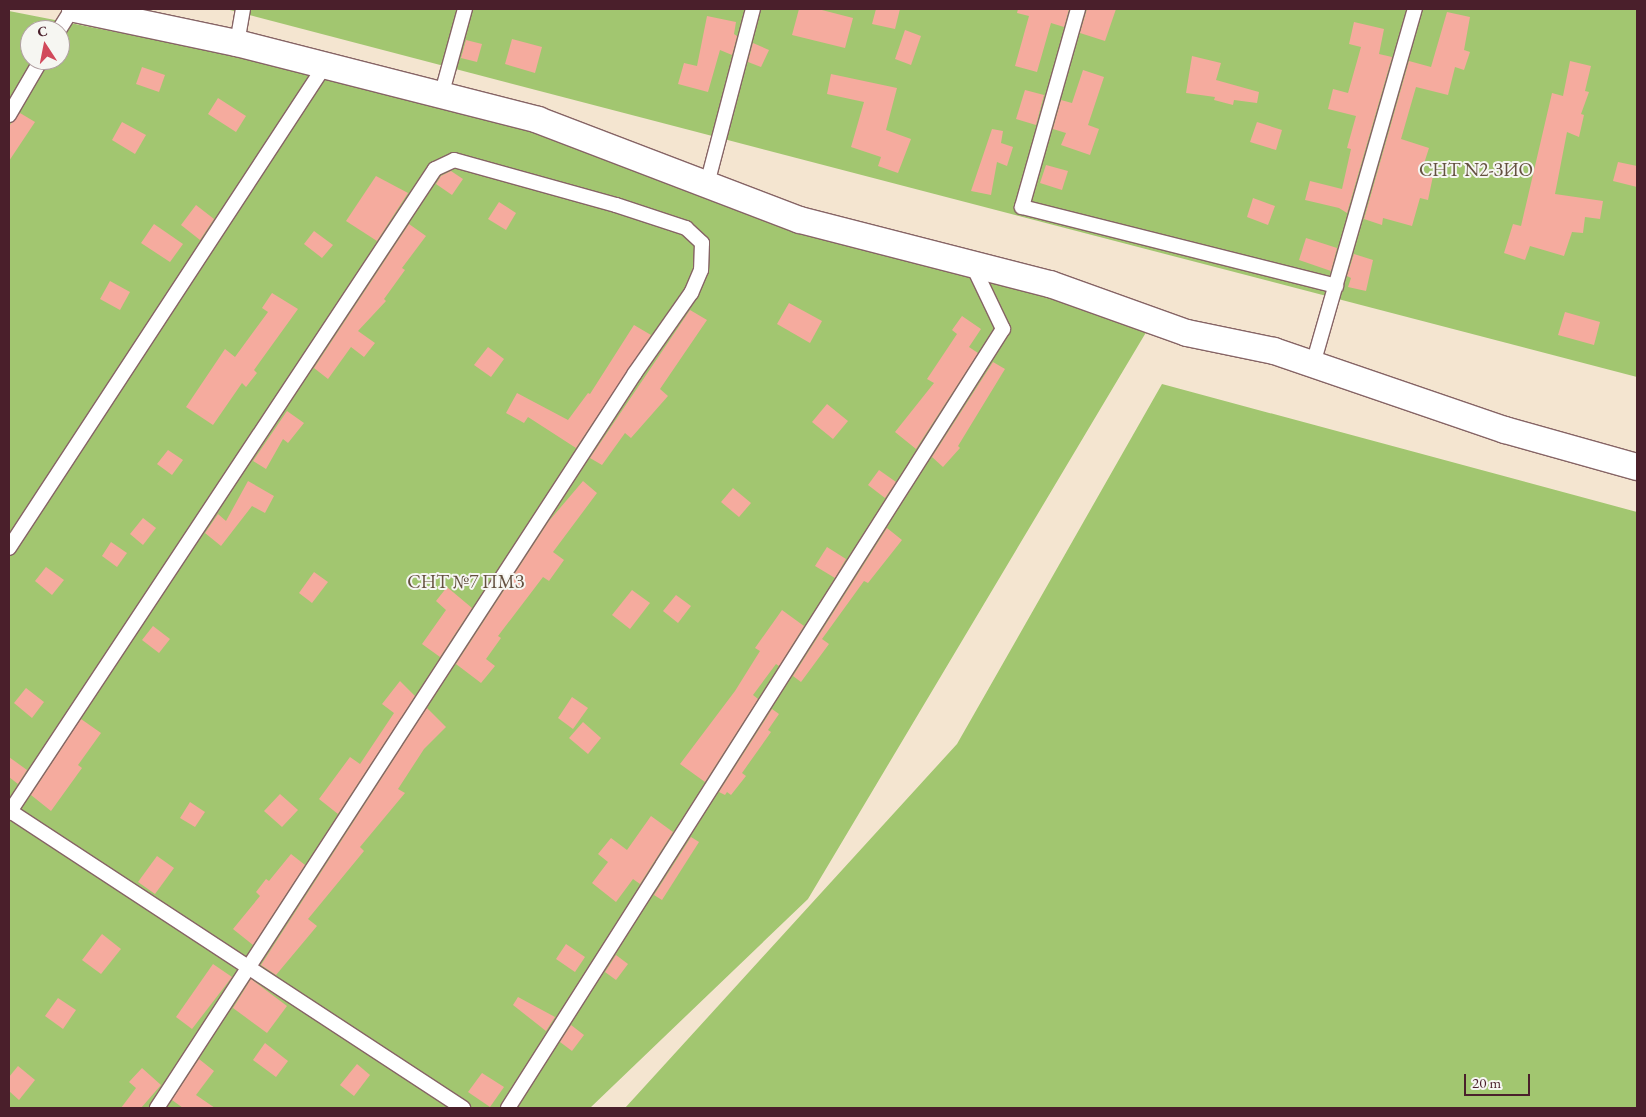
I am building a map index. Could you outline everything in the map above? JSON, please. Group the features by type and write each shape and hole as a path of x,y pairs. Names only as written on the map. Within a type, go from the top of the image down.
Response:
{"street":[{"path":"73,9 237,43 538,120 800,220 1050,284 1187,333 1274,350 1505,430 1637,467"}],"lane":[{"path":"66,20 73,9"},
{"path":"237,43 243,9"},
{"path":"441,96 465,9"},
{"path":"708,184 753,9"},
{"path":"1078,9 1022,207 1336,286"},
{"path":"1313,364 1415,9"},
{"path":"9,115 35,70"},
{"path":"9,548 320,72"},
{"path":"157,1108 248,967 635,373 692,293 701,270 702,243 686,228 454,160 435,169 9,812 248,967 463,1108"},
{"path":"508,1108 1003,329 972,264"}],"green space":[{"name":"СНТ N2-ЗИО","path":"226,9 1637,9 1637,377 720,138"},
{"name":"СНТ №7 ПМЗ","path":"9,11 55,20 20,20 20,70 70,70 70,23 441,96 1154,319 808,899 590,1108 9,1108"},
{"path":"1162,384 1637,512 1637,1108 625,1108 957,744"}],"building":[{"path":"799,9 818,9 853,18 845,48 792,35"},
{"path":"876,9 900,9 895,29 872,24"},
{"path":"1018,9 1069,9 1064,27 1051,23 1037,72 1015,66 1029,16 1017,13"},
{"path":"1087,9 1116,9 1105,41 1080,33"},
{"path":"1447,12 1470,17 1464,50 1470,52 1464,70 1455,67 1448,95 1416,87 1401,139 1429,148 1421,173 1433,176 1428,200 1420,198 1412,226 1383,218 1382,225 1364,219 1409,61 1431,67"},
{"path":"707,16 736,22 734,34 737,36 732,55 720,50 708,92 678,84 684,63 697,66"},
{"path":"1354,22 1384,29 1379,54 1392,57 1347,213 1339,208 1305,200 1310,181 1342,189 1351,149 1347,148 1356,116 1328,109 1333,89 1348,93 1361,47 1349,44"},
{"path":"905,30 921,36 911,65 895,59"},
{"path":"512,39 542,47 535,73 505,64"},
{"path":"466,40 482,44 477,62 461,58"},
{"path":"753,43 769,50 761,67 748,62"},
{"path":"1192,56 1221,63 1216,80 1259,92 1257,103 1234,100 1233,105 1214,100 1215,97 1186,93"},
{"path":"1570,61 1591,66 1585,91 1589,92 1581,114 1584,115 1579,137 1567,132 1555,194 1603,201 1600,219 1585,217 1583,233 1572,232 1564,256 1530,246 1525,260 1504,253 1513,224 1521,226 1552,93 1563,96"},
{"path":"142,67 165,75 159,92 136,84"},
{"path":"1083,70 1104,77 1088,125 1099,129 1090,155 1061,145 1066,133 1053,129 1061,100 1072,103"},
{"path":"831,74 897,88 886,130 911,139 898,173 878,166 881,157 851,147 864,102 827,94"},
{"path":"1025,90 1044,95 1036,125 1016,119"},
{"path":"218,98 246,116 236,132 208,114"},
{"path":"20,113 35,122 9,161 9,126"},
{"path":"122,122 146,135 135,154 112,140"},
{"path":"1257,122 1282,130 1276,150 1250,142"},
{"path":"992,129 1003,131 1001,143 1013,147 1007,166 997,162 991,195 971,191"},
{"path":"1618,162 1637,166 1637,187 1613,181"},
{"path":"1046,165 1068,171 1062,190 1040,183"},
{"path":"451,171 463,179 452,195 436,184 441,176"},
{"path":"376,176 408,193 377,241 346,221"},
{"path":"1253,198 1275,206 1268,225 1247,217"},
{"path":"499,202 516,213 506,230 488,219"},
{"path":"196,205 214,219 200,240 181,225"},
{"path":"154,224 183,244 170,262 141,243"},
{"path":"409,224 426,236 402,268 405,270 384,299 386,301 358,331 375,343 364,357 351,347 328,379 314,368"},
{"path":"314,231 333,245 322,258 304,244"},
{"path":"1306,238 1337,248 1331,271 1299,260"},
{"path":"1354,254 1373,260 1366,291 1348,287 1351,278 1347,276"},
{"path":"110,281 130,292 120,310 100,299"},
{"path":"272,293 298,309 254,370 257,373 246,387 242,383 213,425 186,407 225,349 235,357 268,312 262,308"},
{"path":"789,303 822,321 810,343 777,324"},
{"path":"690,310 707,320 660,389 668,396 631,438 625,433 602,465 590,458"},
{"path":"1565,312 1600,322 1594,345 1558,335"},
{"path":"962,316 981,329 969,347 978,353 916,449 895,432 934,383 927,379 957,334 952,330"},
{"path":"634,325 651,335 576,448 528,417 524,423 506,413 517,393 568,420 588,393 590,394"},
{"path":"488,347 504,359 491,377 474,365"},
{"path":"993,362 1005,369 958,446 960,448 943,467 932,457"},
{"path":"827,404 848,421 833,439 812,422"},
{"path":"287,411 304,423 288,443 283,439 266,469 253,461"},
{"path":"168,450 183,460 172,475 157,464"},
{"path":"879,470 896,482 885,498 868,485"},
{"path":"248,481 274,496 265,513 252,506 221,546 205,533 218,514 226,521"},
{"path":"583,481 597,493 553,552 564,560 549,581 543,577 498,636 501,638 486,659 495,666 481,683 456,664 549,521"},
{"path":"733,488 751,503 739,517 721,502"},
{"path":"143,518 156,528 143,545 130,534"},
{"path":"887,528 902,540 868,583 864,581 822,639 829,644 801,682 793,676"},
{"path":"111,542 127,553 117,567 102,556"},
{"path":"827,547 846,559 835,578 815,566"},
{"path":"46,567 64,580 52,595 35,581"},
{"path":"314,572 328,582 312,603 299,593"},
{"path":"447,587 472,608 440,657 422,644 446,610 436,601"},
{"path":"632,590 650,603 630,629 612,615"},
{"path":"676,595 691,606 678,623 663,611"},
{"path":"782,610 804,626 779,666 776,664 753,695 758,699 705,782 680,764 735,691 760,651 755,648"},
{"path":"153,626 170,639 159,653 142,640"},
{"path":"400,681 415,696 338,814 319,799 350,757 360,764 394,713 382,704"},
{"path":"26,688 44,702 32,718 14,703"},
{"path":"572,697 588,708 573,729 558,718"},
{"path":"427,708 446,727 424,749 398,789 405,793 360,847 364,851 308,919 317,926 276,975 261,965"},
{"path":"772,709 779,714 768,730 771,732 742,773 746,776 731,795 727,792 725,795 719,792"},
{"path":"81,719 101,733 78,765 82,768 51,811 31,795"},
{"path":"583,722 601,738 588,754 569,738"},
{"path":"9,757 27,770 18,784 9,777"},
{"path":"280,794 298,810 282,827 264,811"},
{"path":"190,802 205,812 195,827 180,818"},
{"path":"651,816 673,832 640,884 633,879 616,902 592,883 608,862 598,854 611,838 627,850"},
{"path":"691,837 699,842 662,900 654,895"},
{"path":"291,854 305,865 253,945 233,929 260,896 256,892 266,879 269,881"},
{"path":"157,856 174,868 155,894 138,882"},
{"path":"102,934 121,949 101,974 82,960"},
{"path":"566,944 585,957 575,972 556,959"},
{"path":"616,955 628,964 616,980 605,972"},
{"path":"213,964 232,977 192,1029 176,1017"},
{"path":"251,979 287,1006 267,1033 233,1008"},
{"path":"518,997 555,1017 546,1031 513,1005"},
{"path":"58,998 76,1010 63,1029 45,1016"},
{"path":"571,1025 584,1035 572,1051 560,1042"},
{"path":"265,1043 288,1061 276,1077 253,1060"},
{"path":"199,1059 214,1071 196,1095 215,1108 183,1108 172,1100"},
{"path":"357,1064 370,1075 354,1096 340,1085"},
{"path":"18,1066 35,1080 19,1100 9,1091 9,1077"},
{"path":"142,1068 161,1085 141,1108 121,1108 136,1088 129,1082"},
{"path":"482,1073 504,1087 490,1107 468,1092"}]}
